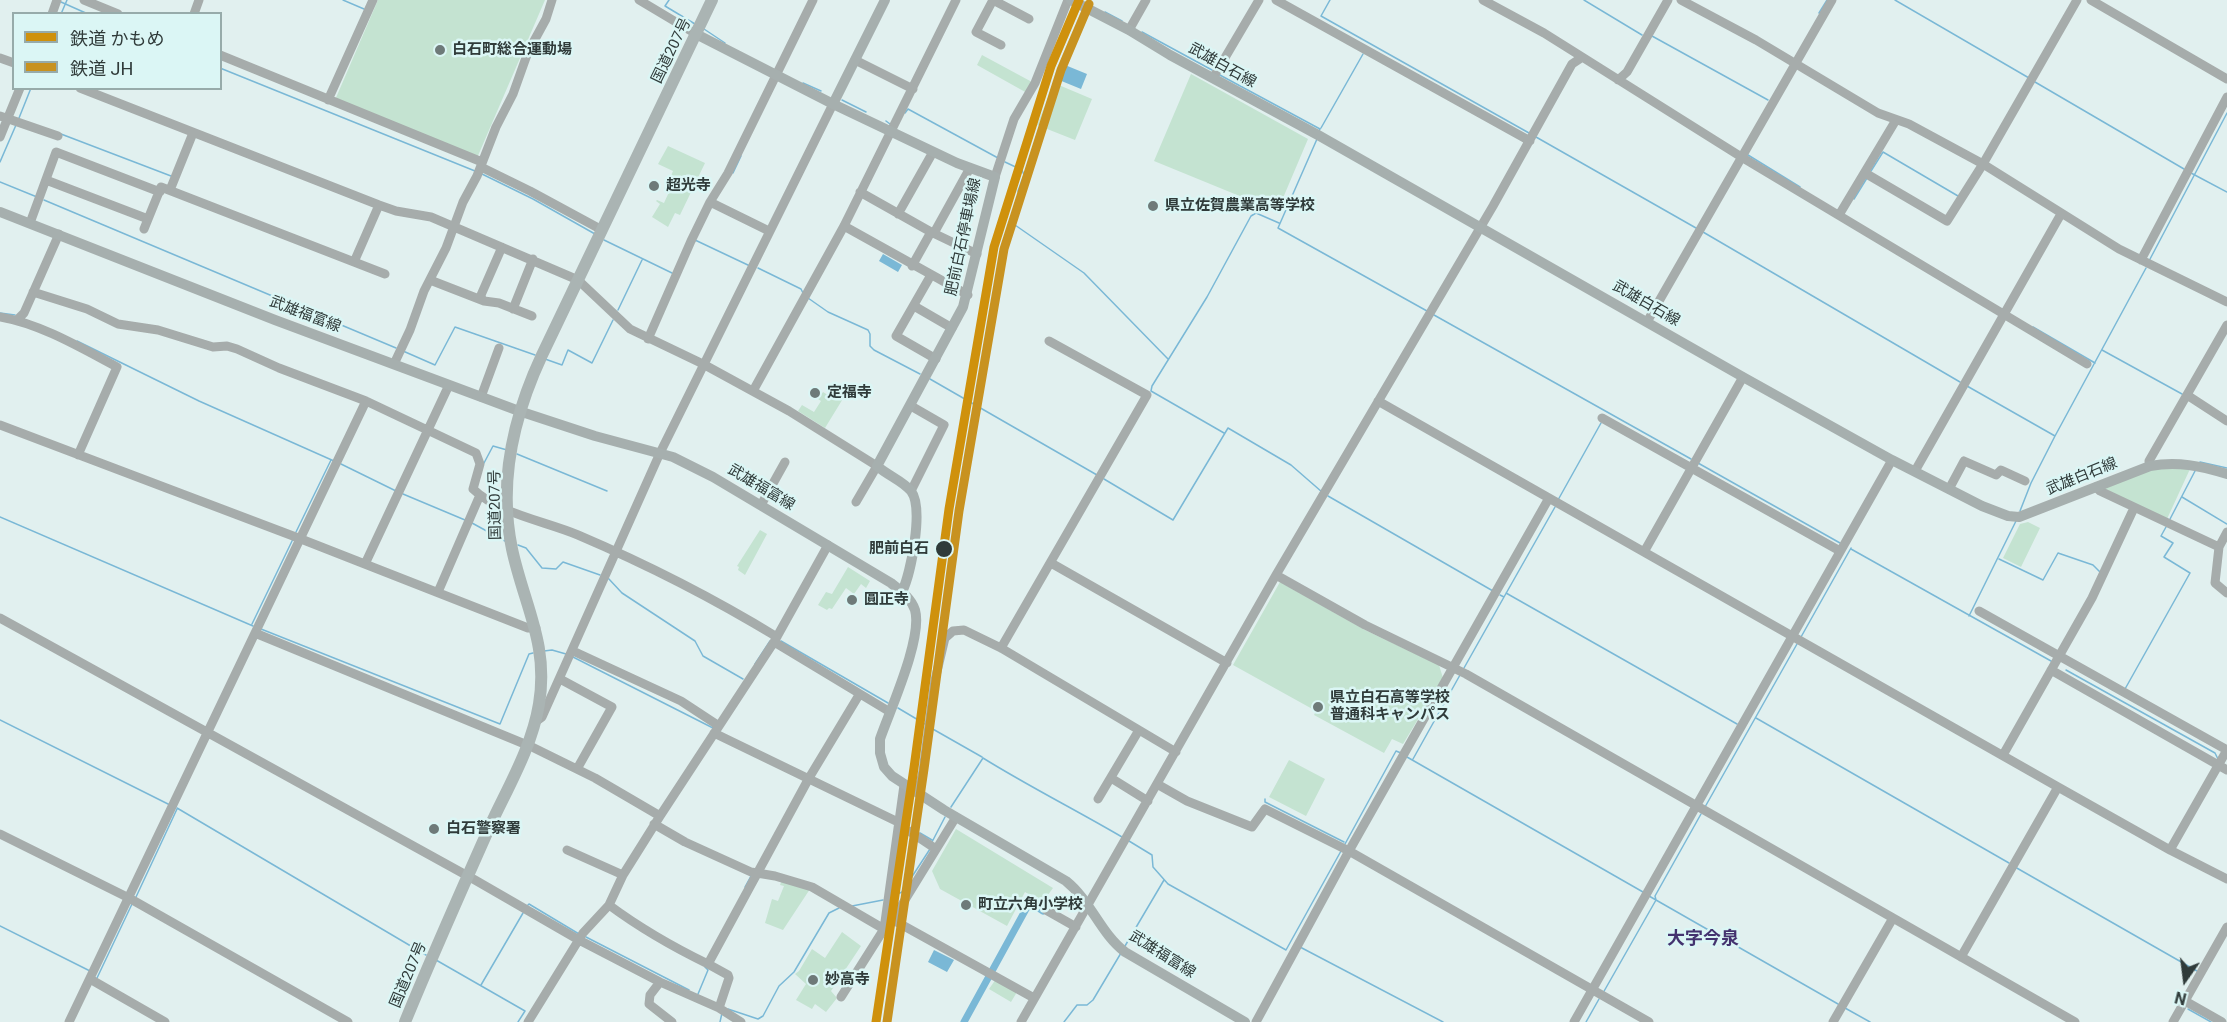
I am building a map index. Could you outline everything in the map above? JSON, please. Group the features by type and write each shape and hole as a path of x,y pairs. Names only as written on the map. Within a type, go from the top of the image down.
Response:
{"highway":[{"name":"国道207号","path":"405,1022 467,876 527,745 535,722 541,685 540,652 536,628 511,542 508,510 511,452 519,411 540,358 712,0"}],"main road":[{"path":"833,104 885,0"},
{"name":"武雄白石線","path":"1070,0 1131,27 1743,377 1892,460 1982,506 2008,516 2018,517 2150,466 2167,463 2197,466 2227,474"},
{"name":"肥前白石停車場線","path":"699,29 778,76 833,104 933,152 996,177 968,295 911,406 877,466"},
{"name":"武雄福富線","path":"0,212 449,386 595,436 679,460 713,477 828,545 902,592 914,608 916,629 880,739 880,753 884,766 904,785 1066,881 1079,891 1121,950 1245,1022"},
{"path":"877,466 911,491 916,500 917,515 908,576 902,592"}],"street":[{"path":"84,0 113,12"},
{"path":"328,100 372,2 360,0"},
{"path":"394,364 443,254 463,202 480,169 496,127 513,94 528,52 546,19 552,0"},
{"path":"639,0 699,29"},
{"path":"648,339 675,274 778,76 813,0"},
{"path":"753,392 902,112 910,88 954,3 942,0"},
{"path":"1001,45 976,32 993,0 1029,19"},
{"path":"996,177 1014,119 1035,83 1070,0"},
{"path":"1131,27 1146,0"},
{"path":"1215,75 1259,0"},
{"path":"1276,0 1532,137"},
{"path":"1483,0 1544,33 1581,58 2006,312 2087,364"},
{"path":"1618,80 1627,72 1668,0"},
{"path":"1681,0 1878,113 1909,124 1983,164 2061,214 2146,262 2227,302"},
{"path":"1647,322 1832,0"},
{"path":"1867,174 1947,221 1983,164 2077,0"},
{"path":"2091,0 2227,79"},
{"path":"222,57 328,100 530,190 600,235"},
{"path":"1021,1022 1276,575 1480,227 1572,64 1581,58"},
{"path":"855,60 910,88"},
{"path":"0,137 10,119 19,90"},
{"path":"85,90 379,205 396,211 431,217 578,280 630,329 703,363 789,411 877,466 856,502"},
{"path":"2146,262 2188,172 2227,97"},
{"path":"535,722 542,717 560,679 660,453 703,363 833,104"},
{"path":"10,119 58,136"},
{"path":"1841,213 1867,174 1896,120"},
{"path":"144,229 167,189 193,132"},
{"path":"30,223 56,152 167,189 355,259 386,274"},
{"path":"898,214 933,152"},
{"path":"912,266 970,168"},
{"path":"46,180 148,219"},
{"path":"860,192 932,233 977,254"},
{"path":"713,203 769,231"},
{"path":"355,259 379,205"},
{"path":"1916,471 2061,214"},
{"path":"843,226 968,295"},
{"path":"17,320 24,313 59,234"},
{"path":"482,300 481,295 502,246"},
{"path":"513,309 532,260"},
{"path":"931,275 896,336 936,359"},
{"path":"430,280 532,316"},
{"path":"33,292 87,309 118,324 158,330 213,347 227,346 237,349 429,429 476,453 480,464 473,487 478,493 508,510 574,533 669,576 738,613 775,640 859,694 891,708"},
{"path":"914,306 952,328"},
{"path":"0,317 17,320 80,347 117,367 78,455"},
{"path":"2150,466 2149,461 2227,326"},
{"path":"1001,648 1147,395 1049,341"},
{"path":"481,397 499,348"},
{"path":"1644,552 1743,377"},
{"path":"365,564 449,386"},
{"path":"2188,394 2227,421"},
{"path":"69,1022 132,899 172,806 257,629 296,537 337,463 366,401"},
{"path":"1378,401 2058,787 2227,879"},
{"path":"911,406 944,425 911,491"},
{"path":"1604,419 1840,551"},
{"path":"0,426 296,537 528,628 536,628"},
{"path":"1574,1022 1599,993 1644,899 1702,809 1742,727 1797,639 1840,551 1892,460"},
{"path":"1949,489 1964,461 1996,475 2001,470 2025,481"},
{"path":"760,505 784,462"},
{"path":"2096,487 2134,508 2219,547"},
{"path":"438,592 478,493"},
{"path":"1256,1022 1298,946 1345,849 1459,671 1496,593 1555,502"},
{"path":"2003,755 2101,581 2134,508"},
{"path":"2227,532 2219,547 2215,583 2227,593"},
{"path":"529,1020 581,937 609,905 623,875 654,824 775,640 828,545"},
{"path":"1051,563 1227,663"},
{"path":"1276,575 1365,625 1459,671 2075,1022"},
{"path":"1979,611 2055,663 2224,759"},
{"path":"0,618 526,910 581,937 660,982 722,1010 741,1022"},
{"path":"257,629 527,745 660,816"},
{"path":"918,793 935,680 947,635 953,631 964,630 1001,648 1176,752"},
{"path":"571,654 681,701 716,729 810,779 900,821"},
{"path":"2055,663 2123,692 2224,759"},
{"path":"560,679 612,707 577,770"},
{"path":"706,963 756,871 859,694"},
{"path":"1098,799 1139,730"},
{"path":"2170,850 2224,759"},
{"path":"1111,778 1148,801"},
{"path":"1157,784 1187,801 1252,827 1265,809 1345,849 1649,1022"},
{"path":"841,997 884,928 904,785"},
{"path":"1961,957 2058,787"},
{"path":"950,814 895,921 1034,998"},
{"path":"654,824 685,842 756,871 812,887 884,928"},
{"path":"909,831 932,846"},
{"path":"0,834 132,899 348,1022"},
{"path":"567,850 623,875"},
{"path":"609,905 663,940 728,975 722,1010"},
{"path":"1046,910 1075,930"},
{"path":"1833,1022 1893,918"},
{"path":"2173,1022 2227,927"},
{"path":"92,975 165,1022"},
{"path":"660,982 650,995 648,1004 672,1022"},
{"path":"2185,1000 2222,1022"}],"green space":[{"name":"白石町総合運動場","path":"378,0 545,0 477,158 335,100"},
{"path":"982,55 1032,82 1027,93 977,65"},
{"path":"1191,74 1308,139 1283,198 1264,206 1154,161"},
{"path":"1054,83 1092,99 1075,140 1037,125"},
{"path":"668,146 705,163 680,215 675,213 668,227 652,217 660,204 656,201 664,203 669,192 664,189 673,177 671,176 673,171 658,164"},
{"path":"838,384 844,397 825,428 798,411 802,405 814,412 821,401 818,399 823,392 831,397"},
{"path":"2153,468 2190,469 2167,519 2103,488"},
{"path":"2028,522 2040,528 2021,567 2003,558 2020,524"},
{"path":"760,530 767,534 745,575 738,570 737,566"},
{"path":"848,567 870,581 866,588 861,584 854,594 846,588 832,609 827,610 818,605 826,592 832,594"},
{"path":"1280,582 1365,630 1439,665 1443,678 1403,744 1392,739 1384,753 1314,715 1316,711 1233,665"},
{"path":"1289,760 1325,779 1306,816 1269,797"},
{"path":"956,829 1053,888 1042,903 1025,892 1007,926 940,889 932,871"},
{"path":"782,880 810,889 783,930 765,923 772,899 778,901 784,886 780,885"},
{"name":"妙高寺","path":"842,932 861,946 831,991 837,998 826,1012 815,1004 812,1009 796,1000 806,984 795,974 812,949 825,958"},
{"path":"996,979 1017,992 1011,1002 989,989"}],"water":[{"path":"1065,65 1087,74 1081,89 1059,80"},
{"path":"883,254 902,265 898,272 879,261"},
{"path":"934,950 954,960 947,972 928,962"}],"waterway":[{"path":"62,12 67,0"},
{"path":"343,0 364,9"},
{"path":"669,0 665,6 695,24"},
{"path":"1330,0 1321,16 1529,133"},
{"path":"1584,0 1642,35"},
{"path":"1819,13 1827,0"},
{"path":"1895,0 2029,78"},
{"path":"61,2 84,12"},
{"path":"1105,12 1122,21"},
{"path":"704,29 725,43"},
{"path":"1142,32 1212,70"},
{"path":"1652,36 1768,100"},
{"path":"1321,128 1363,54"},
{"path":"222,69 475,171"},
{"path":"1218,74 1320,129 1319,131"},
{"path":"2035,82 2184,169"},
{"path":"803,83 821,91"},
{"path":"19,118 30,90"},
{"path":"842,100 866,112"},
{"path":"904,112 908,109 998,158"},
{"path":"2149,261 2227,113"},
{"path":"886,121 890,124"},
{"path":"0,162 16,125"},
{"path":"61,134 171,176"},
{"path":"1536,137 1696,228"},
{"path":"1317,139 1278,228 1427,311"},
{"path":"1871,171 1883,152 1958,196"},
{"path":"1748,155 1800,187"},
{"path":"733,173 741,156"},
{"path":"1005,162 1022,170 1024,175 1018,191 1020,199 1014,220 1015,225 1084,273 1168,359"},
{"path":"2191,173 2227,192"},
{"path":"482,174 533,199 595,234"},
{"path":"1854,199 1867,178"},
{"path":"0,182 37,197"},
{"path":"44,200 396,348"},
{"path":"1224,433 1151,391 1152,386 1207,297 1251,216 1256,213 1279,223"},
{"path":"1703,232 1960,382"},
{"path":"604,240 672,273"},
{"path":"695,240 750,266"},
{"path":"618,310 642,260"},
{"path":"758,268 801,289 803,293"},
{"path":"2020,511 2031,483 2055,436 2146,268"},
{"path":"808,298 828,312 868,330 870,346 874,350 920,374"},
{"path":"0,313 15,315"},
{"path":"1434,315 1691,459"},
{"path":"545,359 562,365 568,350 592,363 613,320"},
{"path":"403,351 435,365 455,327 535,355"},
{"path":"2033,327 2095,363"},
{"path":"77,341 199,401 334,461"},
{"path":"2102,350 2182,394"},
{"path":"930,379 1097,475"},
{"path":"1967,386 2055,436"},
{"path":"1558,500 1601,423"},
{"path":"1104,479 1173,520 1228,428 1291,465 1322,492"},
{"path":"484,463 493,446 507,450"},
{"path":"517,454 607,491"},
{"path":"296,532 331,460"},
{"path":"2200,462 2227,468"},
{"path":"1698,463 1840,543"},
{"path":"341,464 396,491"},
{"path":"2169,521 2195,471"},
{"path":"403,494 465,520"},
{"path":"1328,496 1493,591"},
{"path":"2182,497 2227,524"},
{"path":"1504,597 1555,507"},
{"path":"0,517 253,626"},
{"path":"1969,616 2016,521"},
{"path":"472,523 505,541"},
{"path":"2125,689 2190,573 2164,557 2173,543 2161,536 2166,527"},
{"path":"252,624 293,539"},
{"path":"518,545 526,548 542,568 556,569 563,562 600,575"},
{"path":"1801,637 1851,548"},
{"path":"1851,549 2051,661"},
{"path":"1999,559 2043,580 2058,553 2093,565 2100,572"},
{"path":"608,578 622,593 695,641 703,656 743,679"},
{"path":"1506,593 1737,724"},
{"path":"1464,668 1504,597 1500,595"},
{"path":"261,629 500,724 529,654 533,653"},
{"path":"755,664 770,641"},
{"path":"781,641 888,703"},
{"path":"1705,807 1797,644"},
{"path":"544,651 552,650 566,654"},
{"path":"573,657 713,728"},
{"path":"2066,670 2215,753 2218,759"},
{"path":"1413,759 1460,675"},
{"path":"898,708 925,724"},
{"path":"1756,718 2009,863"},
{"path":"0,720 170,805"},
{"path":"931,728 982,757"},
{"path":"1345,844 1396,751 1401,753"},
{"path":"1407,757 1643,892"},
{"path":"951,807 983,758 1122,837"},
{"path":"1265,799 1265,802 1344,842"},
{"path":"177,808 426,955"},
{"path":"136,897 177,809"},
{"path":"1649,896 1656,900 1655,896 1701,814"},
{"path":"932,842 945,817"},
{"path":"920,833 932,840"},
{"path":"1129,841 1152,855 1153,867 1168,884 1286,950 1341,851"},
{"path":"893,896 902,892 930,849"},
{"path":"2015,867 2197,971"},
{"path":"745,887 751,876"},
{"path":"1125,946 1164,880"},
{"path":"852,906 883,900"},
{"path":"1603,993 1656,900 1838,1004"},
{"path":"964,1022 1026,909 1031,903 1043,911"},
{"path":"97,978 132,904"},
{"path":"527,906 529,904 579,934"},
{"path":"728,1009 758,1019 763,1016 779,986 794,972 829,913 839,908"},
{"path":"481,985 523,913"},
{"path":"0,926 90,971"},
{"path":"586,937 689,990"},
{"path":"1300,947 1443,1022"},
{"path":"1064,1022 1077,1005 1087,1005 1093,1000 1121,953"},
{"path":"436,960 525,1011 518,1022"},
{"path":"698,994 708,970 705,967"},
{"path":"1586,1022 1599,999"},
{"path":"1845,1008 1870,1022"},
{"path":"2188,1009 2211,1022"},
{"path":"720,1022 722,1013"}],"rail line":[{"name":"かもめ","path":"876,1022 914,768 949,509 994,247 1051,66 1079,0"},
{"name":"JH","path":"887,1022 959,511 1004,249 1061,70 1089,4"}],"place":[{"name":"白石町総合運動場","path":"440,50"},
{"name":"超光寺","path":"654,186"},
{"name":"県立佐賀農業高等学校","path":"1153,206"},
{"name":"定福寺","path":"815,393"},
{"name":"肥前白石","path":"944,549"},
{"name":"圓正寺","path":"852,600"},
{"name":"県立白石高等学校 普通科キャンパス","path":"1318,707"},
{"name":"白石警察署","path":"434,829"},
{"name":"町立六角小学校","path":"966,905"},
{"name":"妙高寺","path":"813,980"}],"district":[{"name":"大字今泉","path":"1703,939"}]}
